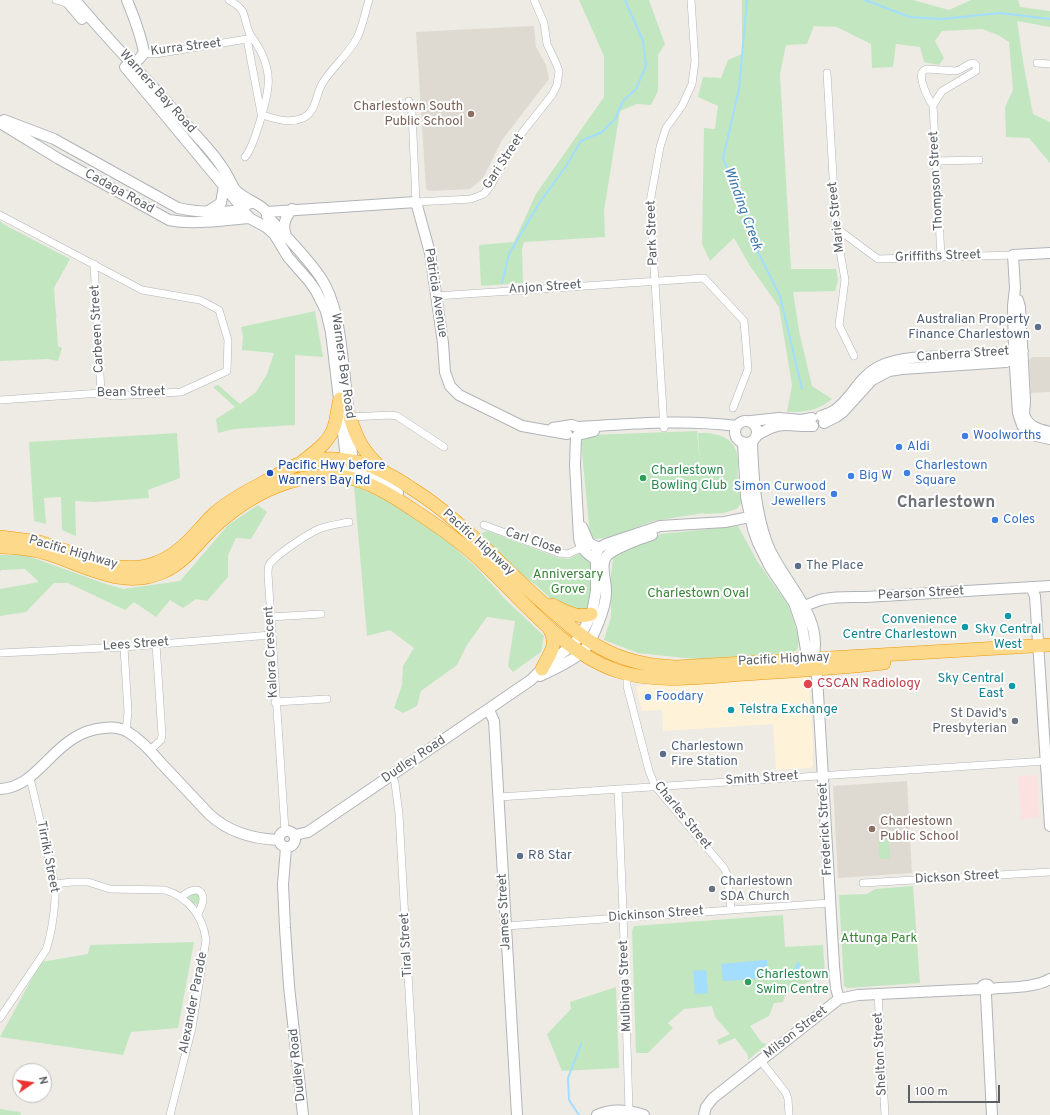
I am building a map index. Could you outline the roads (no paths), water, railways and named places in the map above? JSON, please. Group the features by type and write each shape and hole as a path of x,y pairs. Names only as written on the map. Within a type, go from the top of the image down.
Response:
{"highway":[{"path":"297,465 322,446 330,436 334,427 340,399"},
{"path":"350,417 355,433 363,449 386,473"},
{"name":"Pacific Highway","path":"0,537 40,542 118,567 132,569 147,567 167,558 182,547 214,514 246,491 297,465 323,459 368,465 386,473 422,494 450,516 539,600 585,638 603,649 626,658 651,665 815,664 924,660 1044,648"},
{"name":"Pacific Highway","path":"0,547 22,548 47,553 97,572 122,578 144,578 162,573 177,564 189,555 210,531 240,505 263,492 302,479 327,476 356,480 380,489 442,529 476,556 548,626 576,650 615,670 627,674 656,678 686,678 815,664"},
{"path":"539,600 574,615 583,616 592,614"},
{"path":"542,669 551,652 554,640 548,626"}],"street":[{"name":"Warners Bay Road","path":"56,0 70,1 130,67 238,203 274,234 288,257 310,281 326,310 331,332 349,462"},
{"path":"127,0 142,39 144,53"},
{"path":"229,0 237,4 243,10 262,115"},
{"path":"262,115 290,121 300,119 308,115 317,100 322,84 357,38 369,0"},
{"name":"Gari Street","path":"267,214 292,210 468,199 476,198 484,194 491,185 514,143 552,95 557,85 559,71 547,44 544,23 534,0"},
{"name":"Park Street","path":"663,426 650,202 660,146 666,128 682,106 692,84 695,61 691,0"},
{"path":"245,156 249,150 262,115 268,86 268,76 262,55 249,38"},
{"name":"Kurra Street","path":"130,67 144,53 155,54 249,38"},
{"name":"Thompson Street","path":"933,105 929,102 922,80 922,73 924,71 927,69 955,71 973,63 976,65 976,71 942,91 933,105 941,257"},
{"path":"1037,63 1050,64"},
{"name":"Warners Bay Road","path":"130,67 167,102 217,160 249,212"},
{"name":"Marie Street","path":"827,73 836,228 845,280 839,325 854,356"},
{"name":"Patricia Avenue","path":"409,101 412,113 416,202 430,253 443,343 445,372 447,380 453,390 459,395 522,426 539,430 573,432 663,426 736,429 742,421 751,422"},
{"name":"Cadaga Road","path":"0,118 54,139 178,208 199,212 249,212"},
{"name":"Cadaga Road","path":"0,123 59,159 169,220 195,222 249,212"},
{"path":"936,161 979,160"},
{"path":"207,212 221,203 224,186"},
{"name":"Warners Bay Road","path":"249,212 259,205 321,279 331,300 338,324 350,417 349,462"},
{"path":"286,236 283,224 292,210"},
{"path":"249,212 263,221 267,214"},
{"name":"Carbeen Street","path":"0,215 142,290 200,300 213,306 219,310 228,340"},
{"name":"Griffiths Street","path":"836,228 878,259 1050,253"},
{"path":"1013,255 1015,288 1013,306 1017,354 1019,420 1028,432 1036,436 1050,439"},
{"name":"Carbeen Street","path":"94,264 101,393"},
{"name":"Anjon Street","path":"436,296 704,278 744,321 748,369 733,408"},
{"name":"Bean Street","path":"0,400 101,393 113,396 181,392 227,371 228,340"},
{"path":"1017,354 1026,418 1031,426 1050,432"},
{"name":"Canberra Street","path":"751,422 778,418 818,421 833,411 844,401 865,376 876,368 890,362 902,359 1017,354"},
{"path":"350,417 397,416 444,447"},
{"path":"736,429 738,440 750,440 780,424 818,421"},
{"path":"750,440 756,427 751,422"},
{"path":"573,432 578,529 581,548 584,552 595,559"},
{"name":"Frederick Street","path":"750,440 754,483 754,516 758,542 779,582 794,603 802,626 806,650 815,664"},
{"path":"327,476 349,462 355,470 377,480 398,493 407,505"},
{"path":"577,514 587,540 592,545 599,548"},
{"path":"585,638 592,614 596,592 595,559 599,548 655,527 725,522 754,516"},
{"name":"Frederick Street","path":"754,516 781,570 809,616 815,642 815,664 830,903 836,984 839,999"},
{"name":"Kalora Crescent","path":"285,831 275,702 268,574 269,565 307,535 325,527 349,522"},
{"path":"576,650 598,624 606,598 604,565 609,553 645,537 689,524"},
{"name":"Carl Close","path":"484,525 559,553 568,554 581,548"},
{"name":"Pearson Street","path":"804,606 824,599 836,597 866,597 1050,586"},
{"path":"1031,587 1035,596 1044,648 1050,826"},
{"path":"794,603 804,606"},
{"path":"270,617 321,614"},
{"name":"Lees Street","path":"0,653 124,647 272,635"},
{"path":"150,750 161,740 162,735 156,644"},
{"path":"124,647 128,712 126,731"},
{"name":"Dudley Road","path":"294,836 308,832 489,710 531,680 542,669 576,650"},
{"name":"Dudley Road","path":"531,680 547,673 576,650"},
{"name":"Charles Street","path":"627,674 627,686 648,771 655,786 724,868 727,874 731,909"},
{"path":"275,702 327,699"},
{"name":"James Street","path":"489,710 494,721 517,1115"},
{"path":"0,789 16,786 30,778 62,746 78,735 89,730 108,727 126,731 144,743 219,823 249,836 279,840"},
{"name":"Smith Street","path":"499,798 655,786 1048,761"},
{"name":"Tiral Street","path":"392,775 395,783 399,814 416,1115"},
{"name":"Tirriki Street","path":"0,1018 46,950 49,941 56,897 55,884 30,778"},
{"name":"Mulbinga Street","path":"618,789 624,917 629,1111"},
{"path":"285,831 291,832 294,836 295,842 293,845 286,848 282,846 279,840 280,834 285,831"},
{"name":"Dudley Road","path":"286,848 283,884 285,928 289,986 303,1115"},
{"name":"Dickson Street","path":"863,883 1050,872"},
{"name":"Alexander Parade","path":"55,884 88,882 110,889 157,889 172,893 181,898 198,914 205,929 206,940 192,1028 170,1115"},
{"path":"181,898 188,891 194,890 199,892 203,900 198,914"},
{"name":"Dickinson Street","path":"506,926 830,903"},
{"name":"Milson Street","path":"704,1115 706,1107 713,1098 839,999 858,995 986,991 1050,981"},
{"path":"986,991 992,1115"},
{"name":"Shelton Street","path":"878,994 885,1115"},
{"path":"761,1060 786,1093 789,1115"},
{"path":"596,1115 618,1110 644,1115"}],"water":[{"path":"767,960 768,978 723,981 721,964"},
{"path":"797,962 800,963 802,972 799,974 794,971"},
{"path":"706,970 708,993 695,994 693,971"}],"waterway":[{"path":"502,283 509,254 538,205 566,166 581,141 602,132 615,119 623,101 636,89 646,66 643,41 625,0"},
{"name":"Winding Creek","path":"747,0 739,89 723,158 743,206 758,252 780,296 802,389"},
{"path":"865,0 910,17 941,19 1000,13 1050,19"},
{"path":"579,1115 569,1100 568,1078 581,1044"}],"place":[{"name":"Charlestown South Public School","path":"471,114"},
{"name":"Australian Property Finance Charlestown","path":"1038,327"},
{"name":"Woolworths","path":"965,436"},
{"name":"Aldi","path":"899,447"},
{"name":"Pacific Hwy before Warners Bay Rd","path":"270,473"},
{"name":"Charlestown Square","path":"907,473"},
{"name":"Big W","path":"851,476"},
{"name":"Charlestown Bowling Club","path":"643,478"},
{"name":"Simon Curwood Jewellers","path":"834,494"},
{"name":"Coles","path":"995,520"},
{"name":"The Place","path":"798,566"},
{"name":"Sky Central West","path":"1008,616"},
{"name":"Convenience Centre Charlestown","path":"965,627"},
{"name":"CSCAN Radiology","path":"808,684"},
{"name":"Sky Central East","path":"1012,686"},
{"name":"Foodary","path":"648,697"},
{"name":"Telstra Exchange","path":"731,710"},
{"name":"St David’s Presbyterian","path":"1015,721"},
{"name":"Charlestown Fire Station","path":"663,754"},
{"name":"Charlestown Public School","path":"872,829"},
{"name":"R8 Star","path":"520,856"},
{"name":"Charlestown SDA Church","path":"712,889"},
{"name":"Charlestown Swim Centre","path":"748,982"}],"district":[{"name":"Charlestown","path":"946,504"}],"park label":[{"name":"Anniversary Grove","path":"568,582"},
{"name":"Charlestown Oval","path":"698,594"},
{"name":"Attunga Park","path":"879,939"}]}
